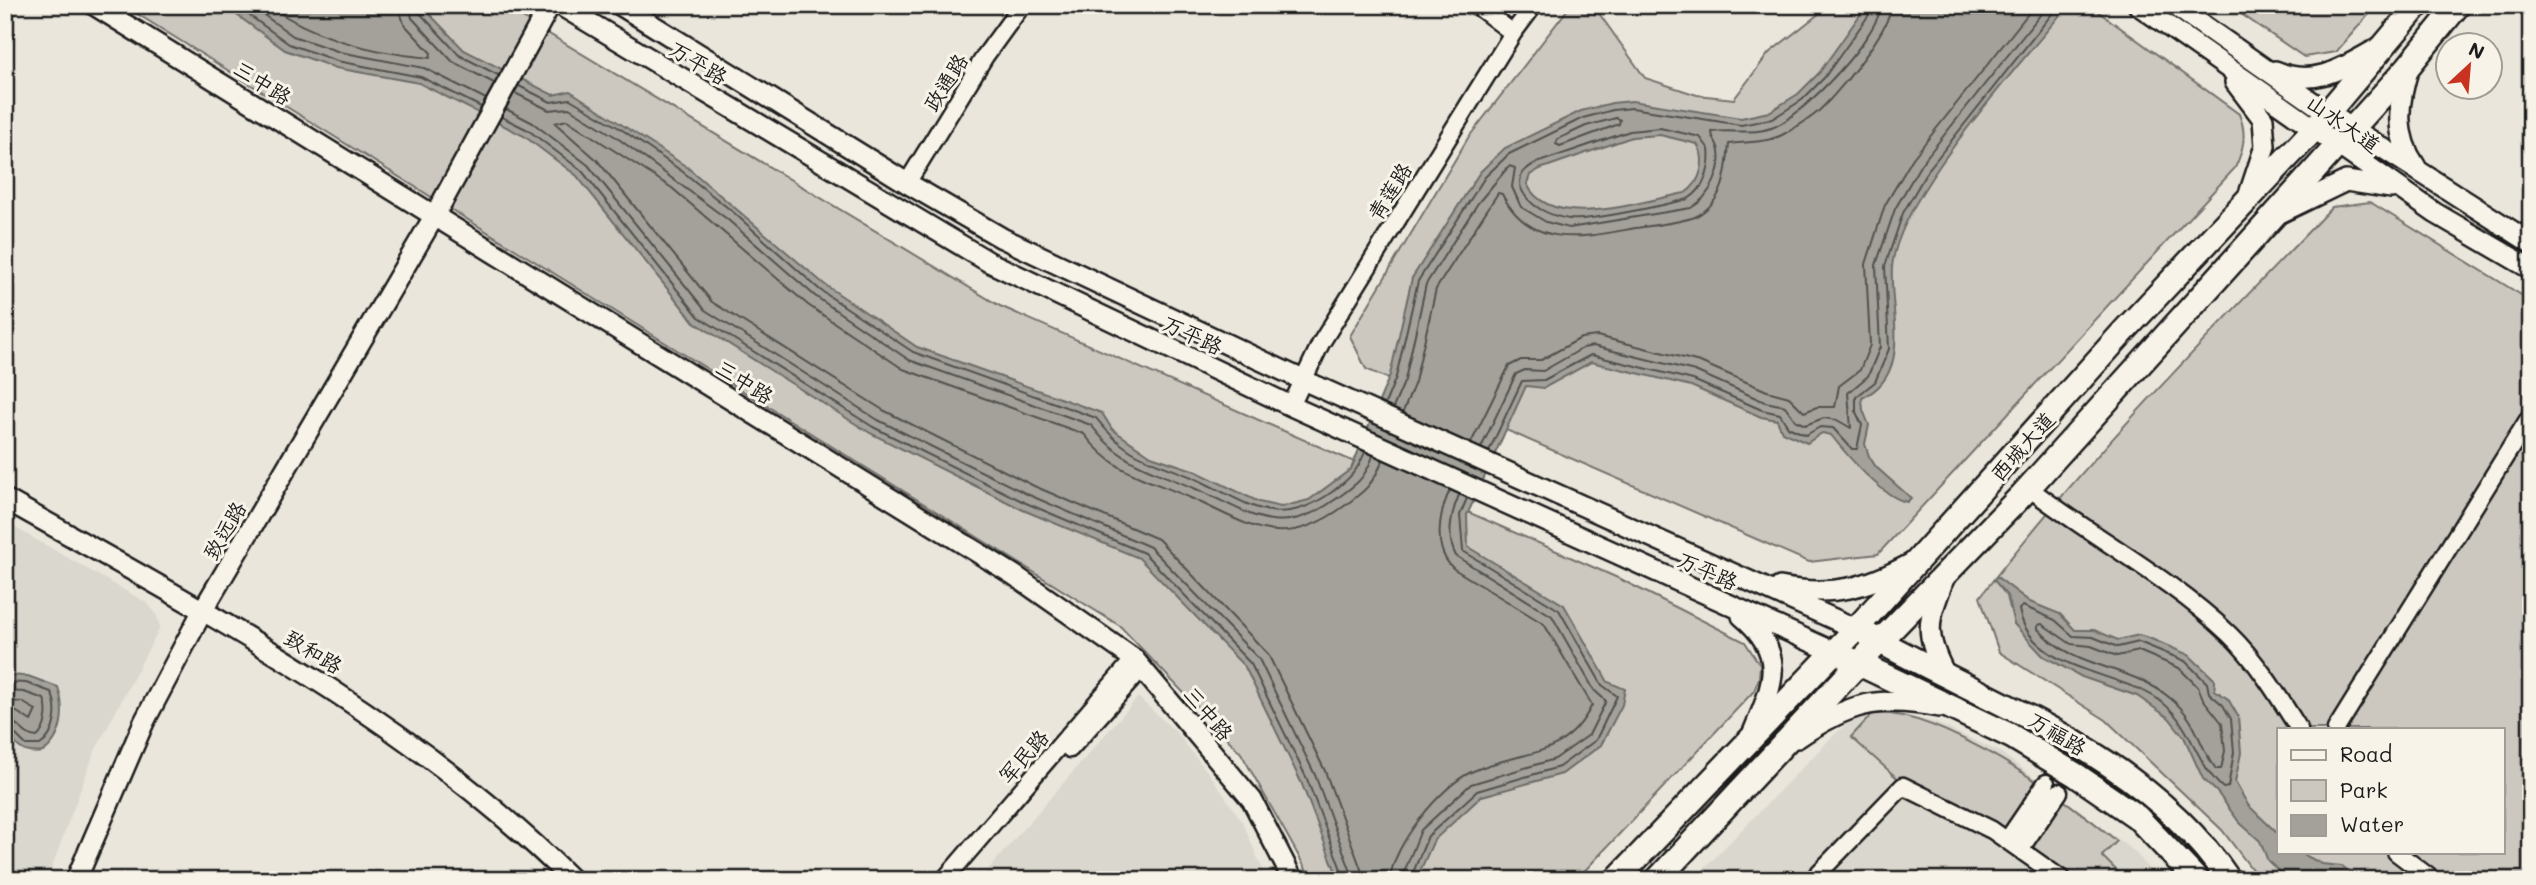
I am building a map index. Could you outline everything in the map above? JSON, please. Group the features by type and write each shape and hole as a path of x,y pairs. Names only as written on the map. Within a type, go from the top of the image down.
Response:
{"highway":[{"name":"西城大道","path":"1616,880 1857,629 2124,331 2321,121 2418,5"},
{"name":"西城大道","path":"1657,880 1857,664 2025,492 2410,64 2458,5"},
{"name":"万福路","path":"1857,629 2024,713 2081,746 2155,798 2217,861 2230,880"},
{"name":"万福路","path":"1834,652 2011,736 2065,768 2137,817 2197,880"}],"main road":[{"name":"三中路","path":"94,5 1014,575 1138,663 1252,800 1293,880"},
{"name":"致远路","path":"76,880 144,722 203,610 435,215 550,5"},
{"name":"万平路","path":"560,5 989,262 1292,406 1834,652"},
{"name":"万平路","path":"620,5 907,183 1002,238 1303,380 1857,629"},
{"name":"山水大道","path":"2137,5 2218,63 2321,121 2344,137 2408,194 2531,269"},
{"name":"山水大道","path":"2174,5 2249,59 2321,121"},
{"path":"2249,59 2280,73 2311,78 2331,75 2390,41"},
{"path":"2218,63 2263,119 2264,146 2256,178 2246,202"},
{"path":"2410,64 2402,92 2398,122 2405,152 2421,174"},
{"name":"山水大道","path":"2344,137 2421,174 2531,243"},
{"path":"2272,218 2311,195 2346,181 2378,184 2408,194"},
{"name":"致和路","path":"5,499 203,610 366,710 503,816 572,880"},
{"path":"1753,582 1804,592 1835,593 1886,576 1922,557"},
{"path":"1945,574 1928,624 1932,650 1945,674"},
{"path":"1727,604 1756,628 1774,664 1772,681 1749,741"},
{"path":"1776,752 1825,718 1865,703 1899,700 1958,711"}],"street":[{"name":"政通路","path":"907,183 985,56 1022,5"},
{"path":"1476,5 1513,33"},
{"name":"青莲路","path":"1292,406 1328,331 1513,33 1534,5"},
{"path":"2337,728 2531,415"},
{"path":"2025,492 2174,594 2226,638 2291,728"},
{"path":"2025,492 2175,589 2230,635 2254,663 2298,728"},
{"name":"军民路","path":"944,880 1138,663"},
{"name":"军民路","path":"956,880 1138,663"},
{"path":"1812,880 1903,786 1962,812 2014,844 2063,880"},
{"path":"2014,844 2052,787"},
{"path":"2390,854 2422,880"},
{"path":"2399,854 2433,880"}],"shaded area":[{"path":"5,522 147,603 156,614 160,627 94,753 47,880 5,880"},
{"path":"1138,697 1176,732 1214,780 1243,823 1267,880 979,880"},
{"path":"1887,711 1934,722 2000,752 2135,852 2158,880 1693,880 1851,720 1872,712"}],"green space":[{"path":"123,5 501,5 1000,306 1620,579 1745,642 1760,665 1754,691 1576,880 1312,880 1241,753 1120,626"},
{"path":"1571,5 1593,5 1645,78 1697,95 1734,99 1769,53 1830,5 2089,5 2239,114 2244,134 2241,154 2235,168 1878,554 1809,562 1366,369 1350,336 1468,138"},
{"path":"2228,5 2377,5 2336,52 2304,57"},
{"path":"2370,202 2531,301 2531,880 2260,880 2222,830 2106,720 1999,652 1980,597 2063,495 2195,350 2332,207"},
{"path":"1873,713 1901,716 1933,726 2001,759 2035,780 2117,841 2102,856 2126,880 2069,880 2004,830 1949,800 1897,778 1851,737"}],"water":[{"path":"223,5 421,5 464,50 553,95 570,91 687,167 824,284 917,347 1102,413 1112,429 1151,456 1193,470 1259,502 1281,507 1309,500 1351,469 1390,375 1412,278 1480,172 1505,148 1581,111 1612,103 1632,101 1741,118 1769,112 1798,94 1819,73 1867,5 2068,5 1937,169 1899,238 1892,268 1894,357 1888,373 1878,387 1862,398 1869,425 1865,444 1869,456 1876,467 1911,498 1907,502 1897,499 1876,484 1831,435 1822,433 1807,443 1782,432 1777,420 1761,417 1691,386 1591,362 1544,388 1526,386 1467,515 1468,547 1564,605 1608,682 1625,689 1622,705 1601,745 1562,774 1482,796 1434,840 1416,880 1339,880 1301,782 1245,667 1139,558 1023,510 870,433 694,322 577,176 524,136 419,83 336,68 285,50","holes":["1660,135 1697,144 1702,157 1701,171 1691,189 1685,193 1622,207 1576,210 1555,207 1539,199 1527,184 1530,175 1540,169 1632,137"]},
{"path":"1997,577 2030,602 2060,614 2075,630 2094,630 2118,640 2139,635 2189,655 2215,680 2215,690 2228,699 2238,716 2241,753 2235,782 2248,805 2277,833 2277,854 2303,854 2322,864 2342,866 2361,880 2288,880 2268,861 2260,841 2239,822 2217,792 2203,779 2184,737 2169,718 2137,696 2082,677 2043,656 2014,624 2007,596 1994,580"},
{"path":"5,675 28,676 58,687 62,704 59,731 43,752 29,752 19,747 12,739 6,715"}]}
